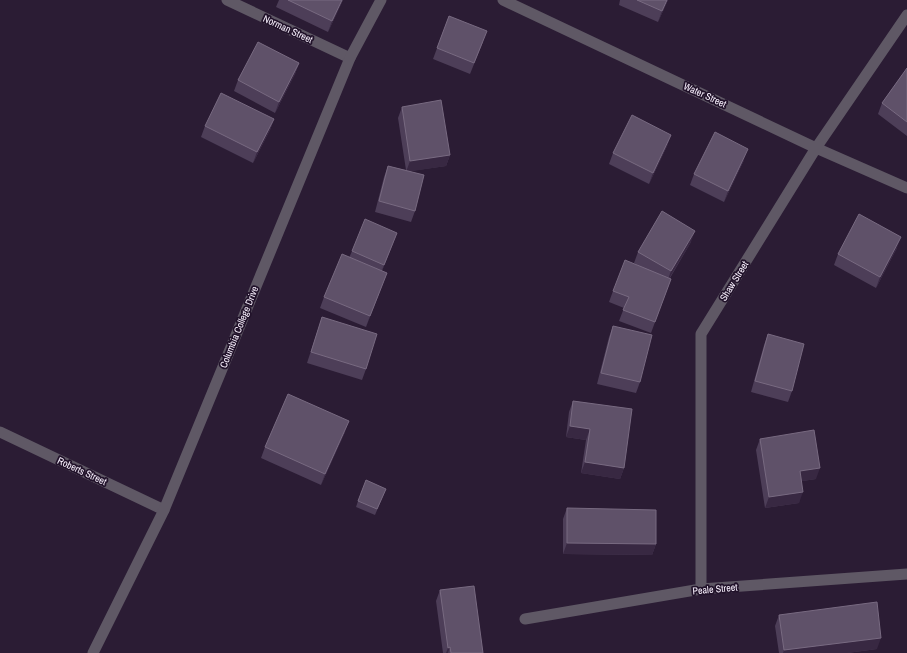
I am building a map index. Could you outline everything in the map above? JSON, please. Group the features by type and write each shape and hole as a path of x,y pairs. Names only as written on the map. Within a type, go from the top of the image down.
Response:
{"street":[{"name":"Norman Street","path":"227,0 350,58"},
{"name":"Columbia College Drive","path":"93,653 164,510 350,58 381,0"},
{"name":"Water Street","path":"503,0 816,148 907,188"},
{"name":"Shaw Street","path":"701,589 701,334 816,148 907,14"},
{"name":"Roberts Street","path":"0,432 164,510"},
{"name":"Peale Street","path":"525,620 701,589 907,574"}],"building":[{"path":"288,0 342,0 332,21"},
{"path":"637,0 667,0 662,11"},
{"path":"449,16 487,31 474,63 437,48"},
{"path":"258,42 299,63 279,102 238,80"},
{"path":"907,68 907,122 882,103"},
{"path":"221,93 274,119 257,152 205,126"},
{"path":"441,100 450,155 410,161 402,107"},
{"path":"632,115 671,135 653,173 613,153"},
{"path":"715,132 748,149 728,191 694,174"},
{"path":"388,166 424,175 415,211 379,201"},
{"path":"662,211 695,231 671,271 638,252"},
{"path":"859,214 901,237 880,277 838,254"},
{"path":"365,219 397,233 384,265 352,251"},
{"path":"342,254 387,273 370,316 324,297"},
{"path":"625,260 671,279 655,322 623,310 629,297 613,291"},
{"path":"322,317 377,334 366,369 311,352"},
{"path":"613,326 652,335 640,382 601,373"},
{"path":"768,334 804,344 792,391 755,381"},
{"path":"288,394 349,421 325,474 265,447"},
{"path":"573,401 632,409 624,468 585,462 590,429 570,426"},
{"path":"814,430 820,468 800,471 803,492 769,497 760,439"},
{"path":"366,480 386,489 377,509 358,501"},
{"path":"567,508 656,510 656,544 567,543"},
{"path":"474,586 483,653 451,653 450,647 448,648 440,590"},
{"path":"877,602 881,638 784,650 779,615"}]}
